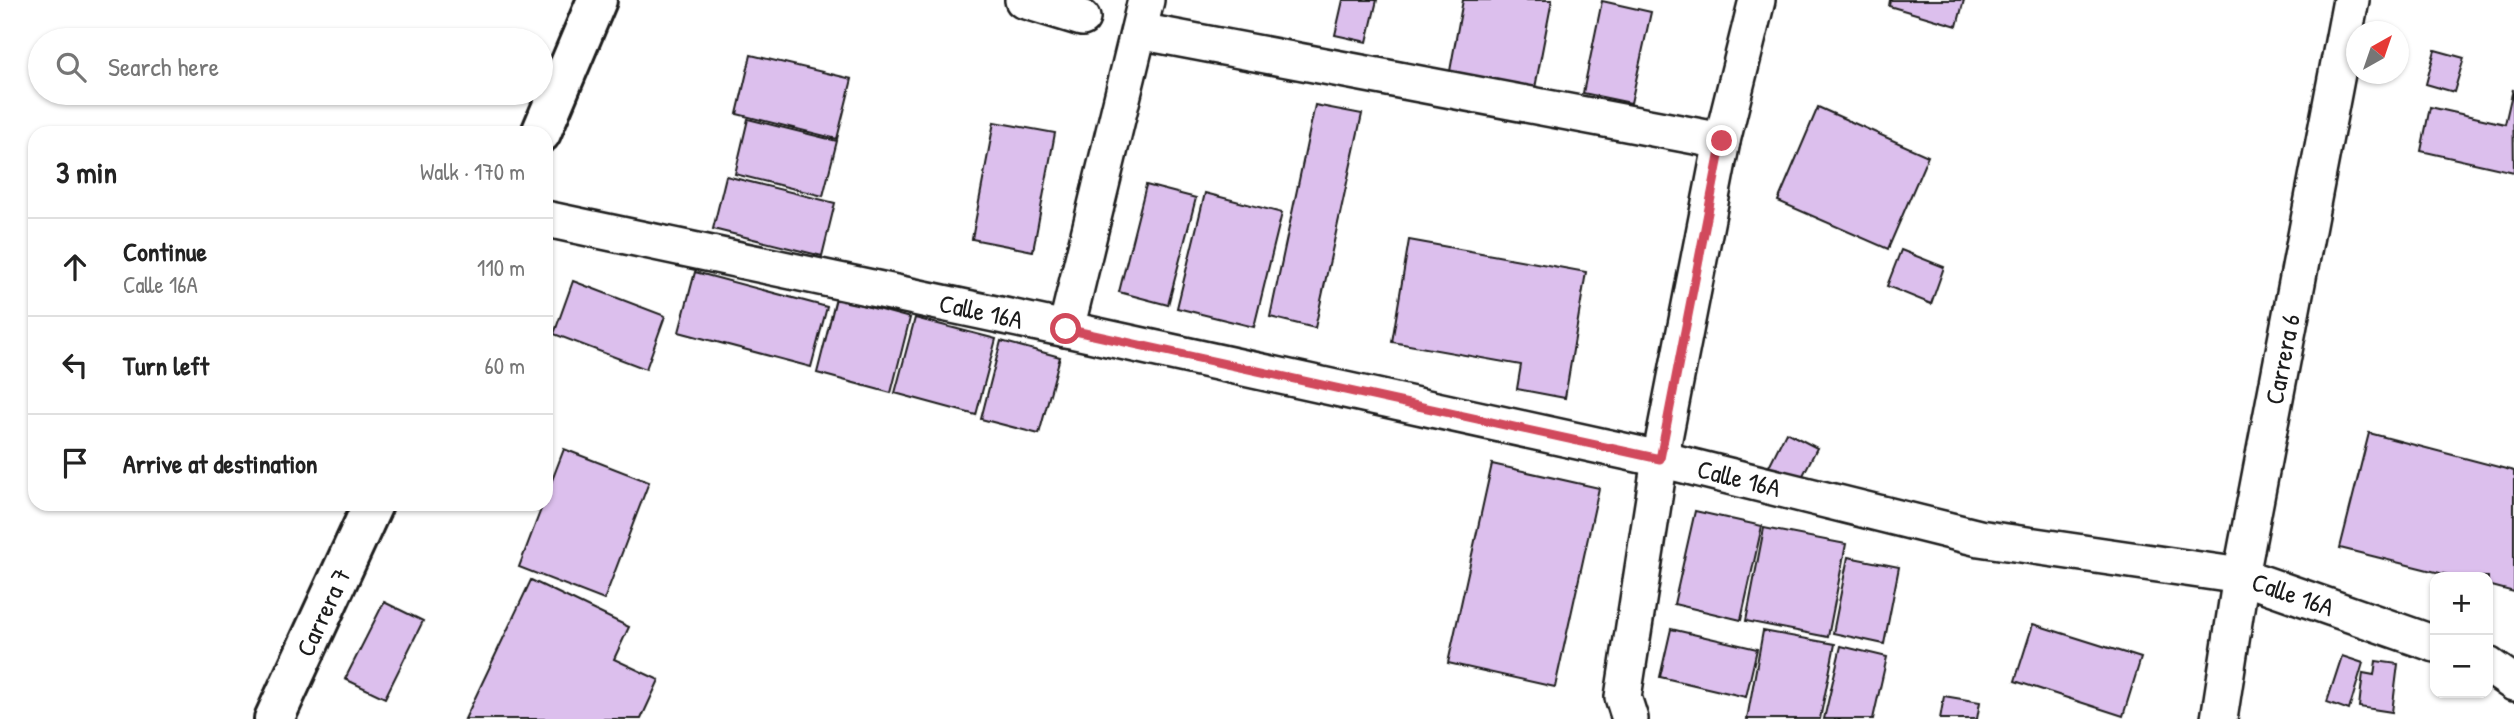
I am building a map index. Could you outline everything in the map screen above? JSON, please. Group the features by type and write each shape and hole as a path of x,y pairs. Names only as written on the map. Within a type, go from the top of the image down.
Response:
{"main road":[{"path":"553,104 597,0"},
{"path":"544,126 553,105"},
{"name":"Carrera 7","path":"274,719 370,511"}],"street":[{"path":"1023,0 1082,18"},
{"path":"1630,719 1623,697 1660,459 1722,141 1757,0"},
{"name":"Carrera 6","path":"2219,719 2241,576 2351,0"},
{"path":"1066,329 1142,16 1722,141"},
{"name":"Calle 16A","path":"553,220 1660,459 1979,538 2241,576 2430,642"},
{"path":"2493,668 2514,683"}],"building":[{"path":"1343,0 1377,0 1367,42 1335,35"},
{"path":"1463,0 1552,0 1535,88 1450,71"},
{"path":"1890,0 1964,0 1957,26 1889,6"},
{"path":"1602,1 1651,12 1631,103 1583,93"},
{"path":"2435,50 2464,58 2454,92 2426,84"},
{"path":"751,55 852,79 837,139 737,114"},
{"path":"2513,89 2514,172 2421,151 2430,107 2505,124"},
{"path":"1315,105 1362,114 1315,328 1270,317"},
{"path":"1818,107 1928,156 1888,249 1778,201"},
{"path":"748,119 837,141 823,196 735,174"},
{"path":"994,122 1055,133 1033,251 972,239"},
{"path":"726,176 835,203 822,256 713,229"},
{"path":"1146,185 1196,198 1168,305 1119,292"},
{"path":"1205,193 1282,213 1254,327 1177,308"},
{"path":"1409,240 1586,272 1565,398 1517,389 1521,365 1392,342"},
{"path":"1901,250 1944,267 1931,304 1887,286"},
{"path":"695,272 827,307 811,367 679,332"},
{"path":"573,281 665,316 646,369 554,334"},
{"path":"836,298 910,318 891,393 817,373"},
{"path":"915,318 996,339 976,415 895,393"},
{"path":"1001,341 1060,357 1039,434 981,419"},
{"path":"1786,432 1817,448 1798,485 1767,470"},
{"path":"2369,433 2514,471 2514,592 2493,586 2493,572 2436,572 2340,548"},
{"path":"564,449 649,482 604,600 519,567 540,511 553,511 553,478"},
{"path":"1492,464 1599,488 1555,687 1448,663"},
{"path":"1695,511 1762,526 1741,620 1674,604"},
{"path":"1764,528 1846,544 1828,637 1746,621"},
{"path":"1848,557 1899,567 1884,644 1833,633"},
{"path":"531,580 629,627 614,659 659,680 641,719 465,719"},
{"path":"384,602 423,621 385,698 345,679"},
{"path":"2033,624 2141,658 2123,716 2015,681"},
{"path":"1671,629 1757,649 1746,697 1660,677"},
{"path":"1763,631 1835,644 1820,719 1747,719"},
{"path":"1841,646 1887,657 1873,719 1824,719"},
{"path":"2342,656 2363,663 2349,710 2327,702"},
{"path":"2376,661 2398,664 2392,712 2359,707 2363,673 2374,675"},
{"path":"1944,696 1980,702 1977,719 1940,719"}],"route":[{"path":"1066,329 1660,459 1722,141"}]}
